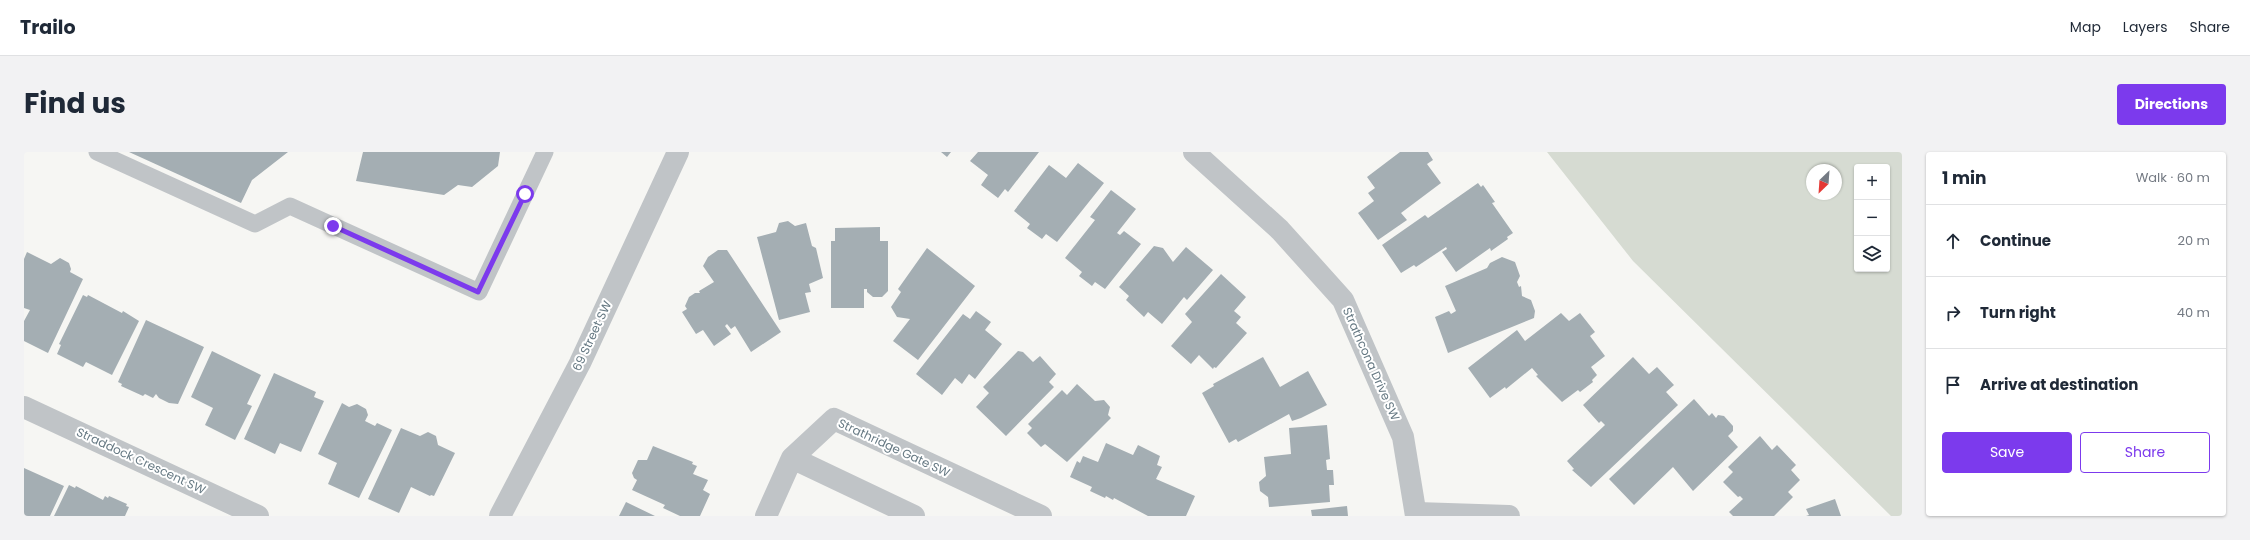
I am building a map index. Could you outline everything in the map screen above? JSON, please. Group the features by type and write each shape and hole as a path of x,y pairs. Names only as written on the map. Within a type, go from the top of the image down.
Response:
{"street":[{"name":"69 Street SW","path":"500,516 580,363 678,152"},
{"name":"Strathcona Drive SW","path":"1194,152 1280,230 1343,300 1403,437 1416,514"},
{"name":"Straddock Crescent SW","path":"24,407 258,516"},
{"name":"Strathridge Gate SW","path":"792,458 834,419 1041,516"},
{"path":"766,516 792,458 914,516"},
{"path":"1416,514 1509,516"}],"lane":[{"path":"97,152 255,224 290,206 478,292 545,152"}],"shaded area":[{"path":"1547,152 1902,152 1902,516 1891,516 1633,261"}],"building":[{"path":"129,152 288,152 252,180 241,203"},
{"path":"363,152 500,152 498,166 472,187 458,185 444,195 356,181"},
{"path":"941,152 951,152 947,157"},
{"path":"978,152 1039,152 1008,192 1005,189 998,198 981,185 988,175 970,161"},
{"path":"1400,152 1428,152 1433,160 1427,164 1441,183 1401,213 1407,220 1378,240 1358,213 1374,201 1368,193 1375,188 1367,177"},
{"path":"1078,163 1104,183 1057,242 1046,234 1042,239 1027,228 1030,224 1014,211 1049,165 1066,178"},
{"path":"1478,183 1481,187 1483,185 1495,202 1492,203 1513,233 1507,237 1508,239 1491,251 1490,248 1456,272 1442,252 1447,249 1446,247 1416,267 1414,265 1401,273 1382,245 1425,215 1428,218"},
{"path":"1111,190 1136,209 1117,233 1120,235 1124,231 1141,244 1105,289 1095,282 1092,286 1079,276 1082,272 1065,258 1095,220 1090,217"},
{"path":"788,221 795,226 806,223 812,246 816,248 823,278 809,284 811,292 805,293 810,312 779,320 757,237 776,232 779,223"},
{"path":"880,227 880,241 888,241 888,291 882,297 873,297 867,292 867,289 864,289 864,308 831,308 831,241 835,241 835,228"},
{"path":"1154,246 1163,248 1173,262 1186,247 1213,270 1187,300 1184,297 1162,324 1148,312 1144,317 1126,300 1129,296 1119,287"},
{"path":"927,248 975,286 918,360 893,341 910,319 897,317 891,307 901,292 898,289"},
{"path":"718,250 727,250 781,332 751,352 735,326 731,329 727,324 725,326 731,334 714,346 703,330 696,334 682,312 687,309 685,306 689,297 695,293 700,293 699,291 714,282 703,266 708,257"},
{"path":"27,252 51,264 60,258 69,263 71,269 70,272 83,279 48,353 24,341 24,321 30,310 24,308 24,259"},
{"path":"1502,257 1515,262 1520,276 1517,282 1519,287 1521,286 1522,296 1531,300 1535,311 1534,318 1448,353 1435,317 1449,311 1451,314 1456,311 1445,286 1487,268 1490,263"},
{"path":"1221,274 1246,297 1234,311 1241,317 1236,323 1247,333 1216,368 1214,367 1213,369 1199,355 1191,364 1171,346 1192,322 1185,314"},
{"path":"83,295 87,297 88,295 122,313 123,311 139,321 112,375 86,362 83,367 57,354 61,345 59,344"},
{"path":"976,311 991,322 985,330 1002,344 975,379 969,374 962,384 955,378 942,395 916,374 963,314 970,319"},
{"path":"1561,313 1569,321 1580,313 1595,332 1590,336 1605,356 1591,367 1597,375 1592,380 1593,382 1580,392 1578,390 1562,402 1536,376 1538,375 1532,368 1506,389 1505,387 1490,398 1468,368 1517,330 1525,341"},
{"path":"146,320 204,347 178,404 169,403 159,398 156,394 153,398 145,394 143,396 121,386 122,384 118,382"},
{"path":"212,351 261,375 247,404 252,406 235,440 205,425 213,408 191,397"},
{"path":"1018,351 1023,352 1033,362 1040,356 1056,374 1049,382 1054,387 1006,436 976,407 989,393 983,387"},
{"path":"1263,357 1280,387 1308,371 1327,405 1292,421 1289,414 1238,442 1236,439 1229,443 1202,393 1214,386 1213,384"},
{"path":"1633,357 1649,374 1657,367 1674,385 1666,392 1678,405 1591,487 1572,470 1574,469 1567,461 1605,425 1601,421 1599,423 1583,405"},
{"path":"274,373 316,392 314,397 324,401 301,452 280,443 275,454 244,439"},
{"path":"1077,384 1095,401 1104,400 1110,407 1108,415 1111,418 1067,462 1045,444 1041,447 1027,433 1032,428 1028,424 1062,390 1067,395"},
{"path":"1694,399 1709,416 1712,413 1716,418 1718,415 1724,416 1733,426 1733,431 1728,436 1738,447 1693,491 1673,467 1634,505 1609,479"},
{"path":"342,403 349,407 357,404 366,409 368,415 365,421 375,426 377,423 392,430 359,498 328,484 337,463 318,454"},
{"path":"1327,425 1330,459 1326,460 1327,470 1333,470 1334,485 1329,485 1330,502 1269,507 1268,497 1260,491 1259,482 1266,476 1264,457 1291,454 1289,428"},
{"path":"401,428 420,436 428,432 436,436 438,445 455,453 434,496 430,496 411,487 399,513 368,499"},
{"path":"1760,436 1772,450 1777,445 1796,465 1791,470 1800,480 1788,492 1793,497 1774,516 1733,516 1729,512 1743,499 1740,496 1738,497 1723,482 1733,472 1728,467"},
{"path":"1106,443 1133,455 1138,445 1160,456 1157,465 1162,467 1156,479 1195,496 1186,516 1148,516 1114,498 1113,500 1106,496 1105,498 1090,491 1092,487 1070,477 1077,461 1080,463 1083,456 1098,462"},
{"path":"653,446 693,462 692,464 697,466 693,474 708,480 703,490 710,494 700,516 680,516 663,508 665,505 632,490 637,480 634,478 632,473 638,460 647,460"},
{"path":"24,468 64,486 50,516 24,516"},
{"path":"69,485 75,488 76,486 103,500 105,496 108,498 109,496 127,504 126,506 129,507 125,516 54,516"},
{"path":"1835,499 1841,516 1806,516 1809,515 1806,509"},
{"path":"626,502 655,516 619,516"},
{"path":"1347,506 1348,516 1312,516 1311,510"}],"route":[{"path":"333,226 478,292 525,194"}]}
